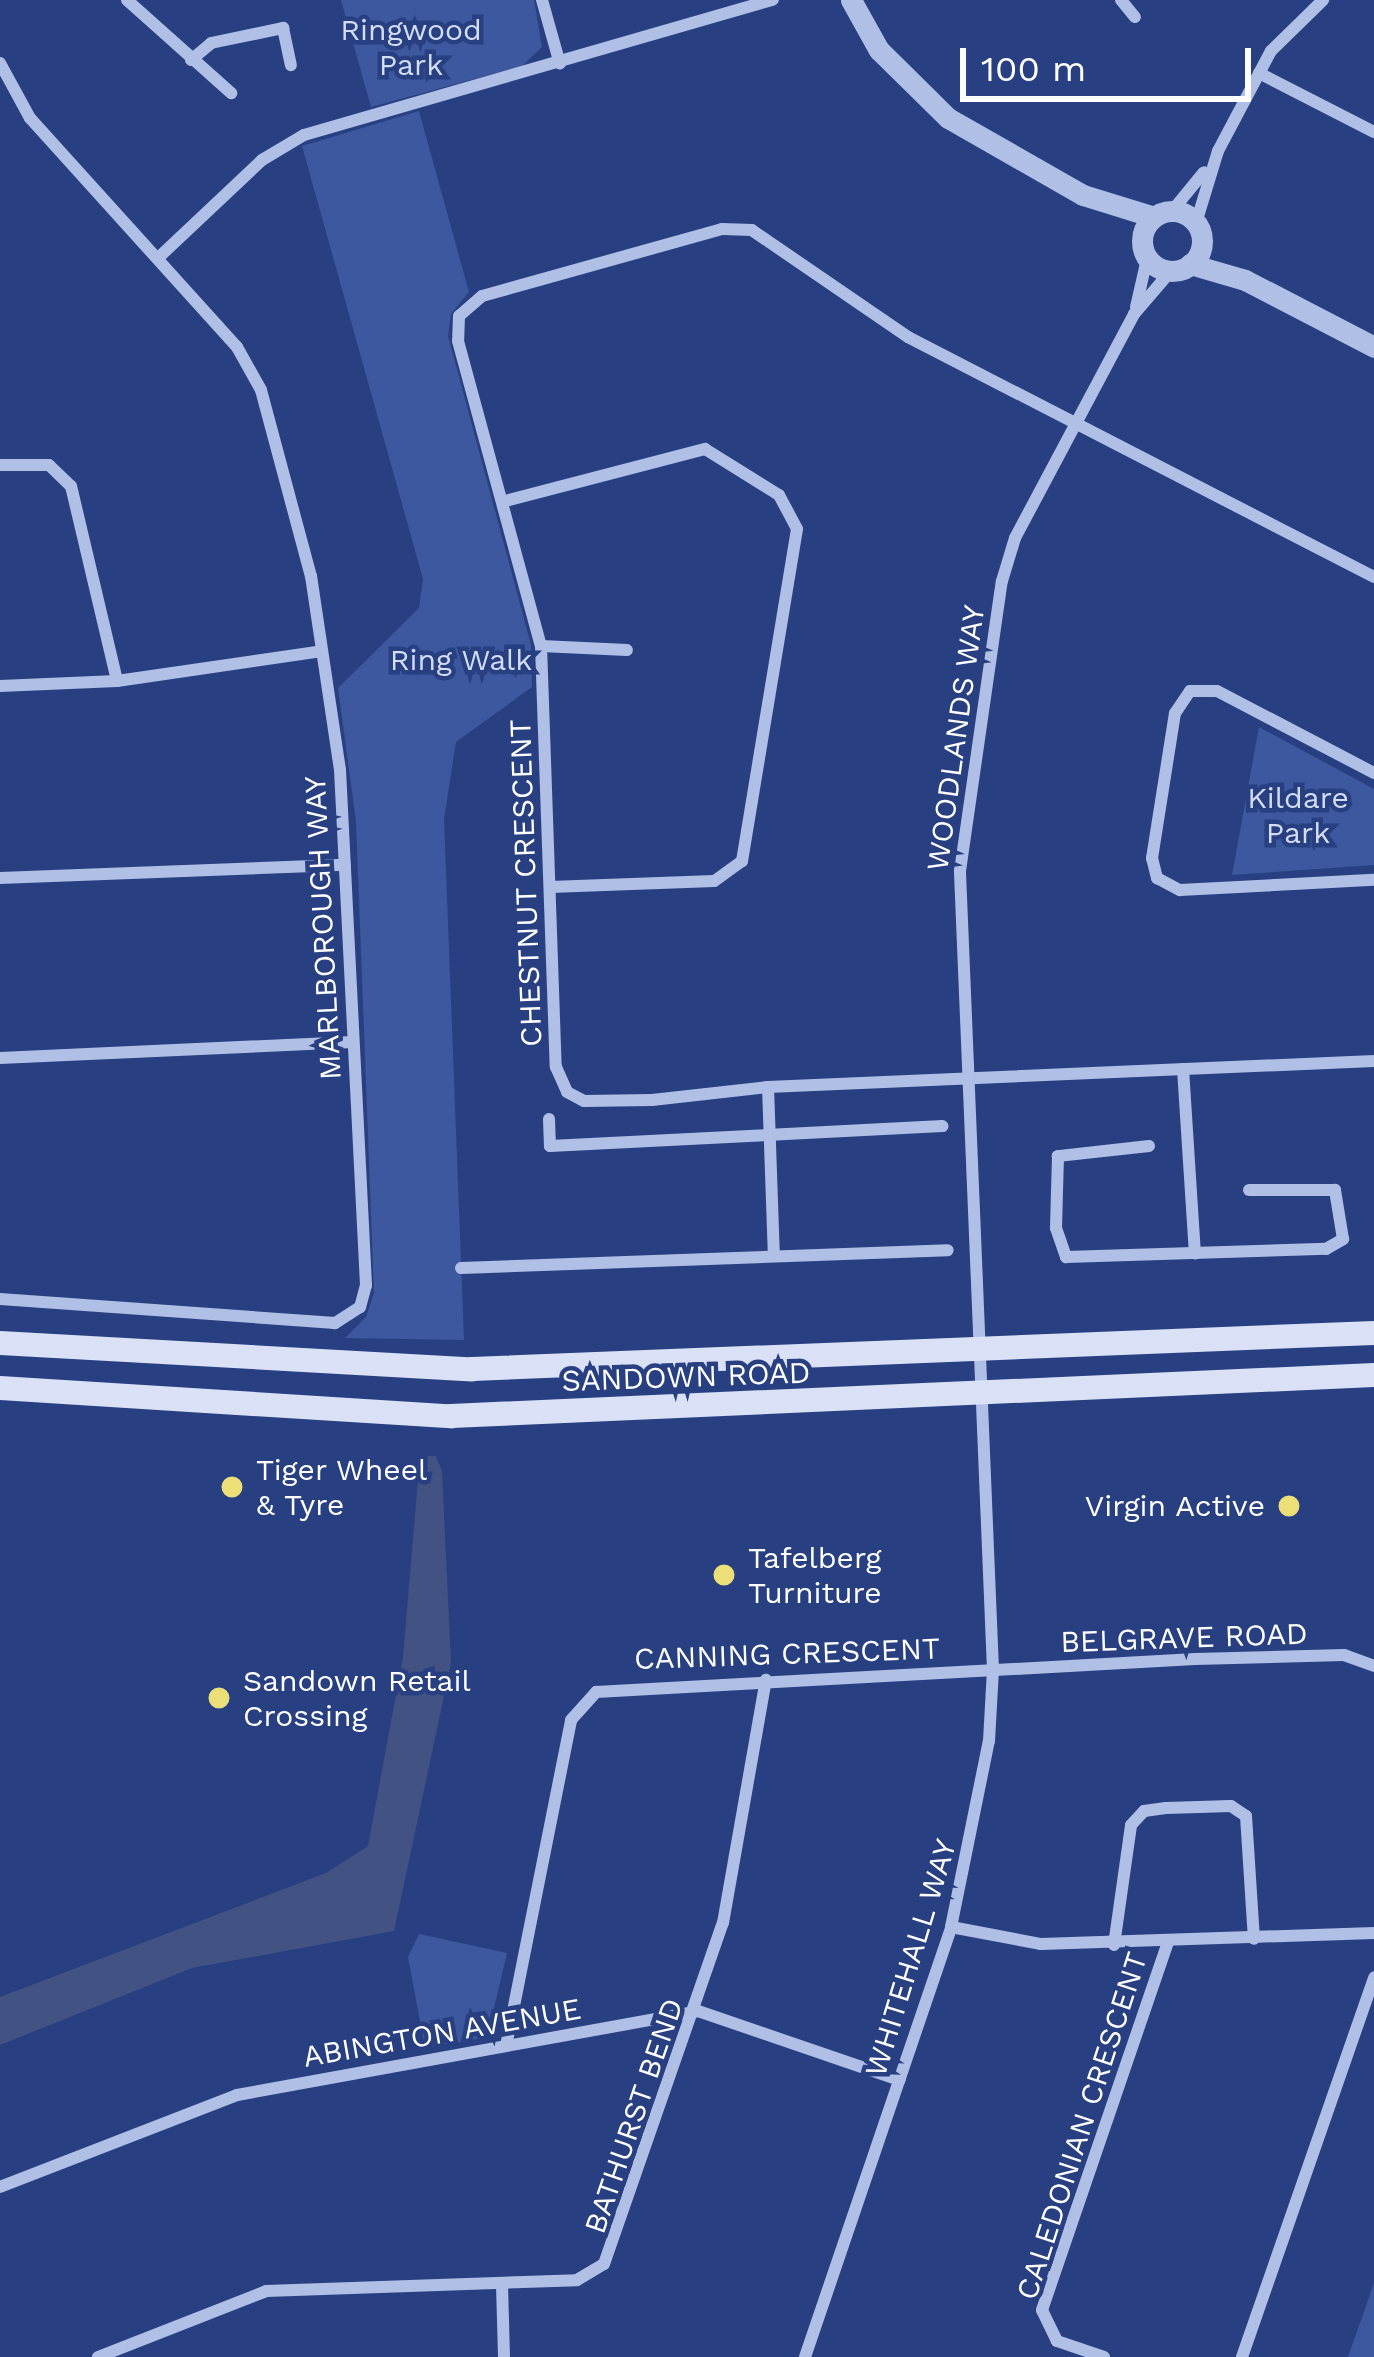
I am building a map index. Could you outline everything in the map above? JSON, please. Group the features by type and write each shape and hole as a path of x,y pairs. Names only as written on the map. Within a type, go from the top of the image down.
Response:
{"main road":[{"name":"SANDOWN ROAD","path":"0,1342 432,1369 975,1344 1374,1333"},
{"name":"SANDOWN ROAD","path":"0,1388 451,1416 1374,1375"}],"street":[{"path":"127,0 231,93"},
{"path":"542,0 560,64"},
{"path":"158,258 288,143 772,0"},
{"path":"851,0 879,50 928,104 1083,195 1144,248 1181,268 1245,280 1374,347"},
{"path":"1121,0 1135,17"},
{"path":"1144,248 1163,214 1218,151 1287,28 1323,0"},
{"path":"191,60 212,43 283,28 291,64"},
{"name":"MARLBOROUGH WAY","path":"0,1299 328,1323 355,1313 366,1285 345,865 322,651 311,576 261,390 237,346 43,134 1,69"},
{"path":"1259,73 1374,132"},
{"path":"1181,268 1199,233 1218,151"},
{"path":"1083,195 1163,214 1199,233 1245,280"},
{"name":"CHESTNUT CRESCENT","path":"1075,423 908,337 762,234 722,229 482,296 463,310 458,340 506,501 541,646 556,1066 567,1092 584,1101 652,1100 768,1087 1374,1061"},
{"name":"WOODLANDS WAY","path":"1134,314 1144,248"},
{"name":"WOODLANDS WAY","path":"975,1344 961,846 1001,581 1075,423 1134,314 1181,268"},
{"path":"1075,423 1374,577"},
{"path":"506,501 705,449 779,495 797,529 742,861 713,880 550,887"},
{"path":"0,465 49,465 71,486 117,681"},
{"path":"541,646 596,642 627,650"},
{"path":"0,686 117,681 322,651"},
{"path":"1374,773 1217,691 1190,691 1174,713 1152,858 1157,878 1180,890 1374,880"},
{"path":"0,878 345,865"},
{"path":"0,1058 353,1042"},
{"path":"1184,1069 1195,1254"},
{"path":"768,1087 774,1256"},
{"path":"549,1119 550,1146 942,1126"},
{"path":"1149,1146 1058,1156 1058,1244 1073,1259 1326,1250 1343,1239 1335,1190 1249,1190"},
{"path":"461,1268 948,1250"},
{"name":"WHITEHALL WAY","path":"805,2357 951,1927 980,1809 993,1670 975,1344"},
{"name":"BELGRAVE ROAD","path":"993,1670 1344,1655 1374,1666"},
{"name":"CANNING CRESCENT","path":"506,2046 580,1705 615,1685 993,1670"},
{"name":"BATHURST BEND","path":"98,2357 266,2291 577,2280 615,2249 698,2011 735,1877 766,1680"},
{"path":"1114,1945 1131,1826 1144,1810 1166,1808 1231,1806 1246,1816 1254,1939"},
{"path":"951,1927 1041,1944 1374,1934"},
{"name":"CALEDONIAN CRESCENT","path":"1104,2357 1057,2342 1042,2310 1168,1942"},
{"path":"1242,2357 1374,1977"},
{"name":"ABINGTON AVENUE","path":"0,2187 237,2095 698,2011 899,2080"},
{"path":"502,2285 504,2357"}],"green space":[{"name":"Ringwood Park","path":"341,0 534,0 542,47 522,66 371,107"},
{"name":"Ring Walk","path":"419,111 469,292 451,314 448,336 531,645 532,687 456,742 444,819 464,1340 345,1338 366,1317 374,1293 356,821 338,688 419,608 423,579 302,146"},
{"name":"Kildare Park","path":"1259,727 1374,789 1374,865 1232,875"},
{"path":"419,1934 507,1953 490,2025 477,2039 425,2048 408,1957"},
{"path":"1374,2283 1374,2357 1348,2357"}],"shaded area":[{"path":"420,1456 436,1456 442,1471 451,1663 394,1931 192,1968 0,2045 0,1997 326,1873 368,1846 403,1657"}],"place":[{"name":"Tiger Wheel & Tyre","path":"232,1487"},
{"name":"Virgin Active","path":"1289,1506"},
{"name":"Tafelberg Turniture","path":"724,1575"},
{"name":"Sandown Retail Crossing","path":"219,1698"}]}
